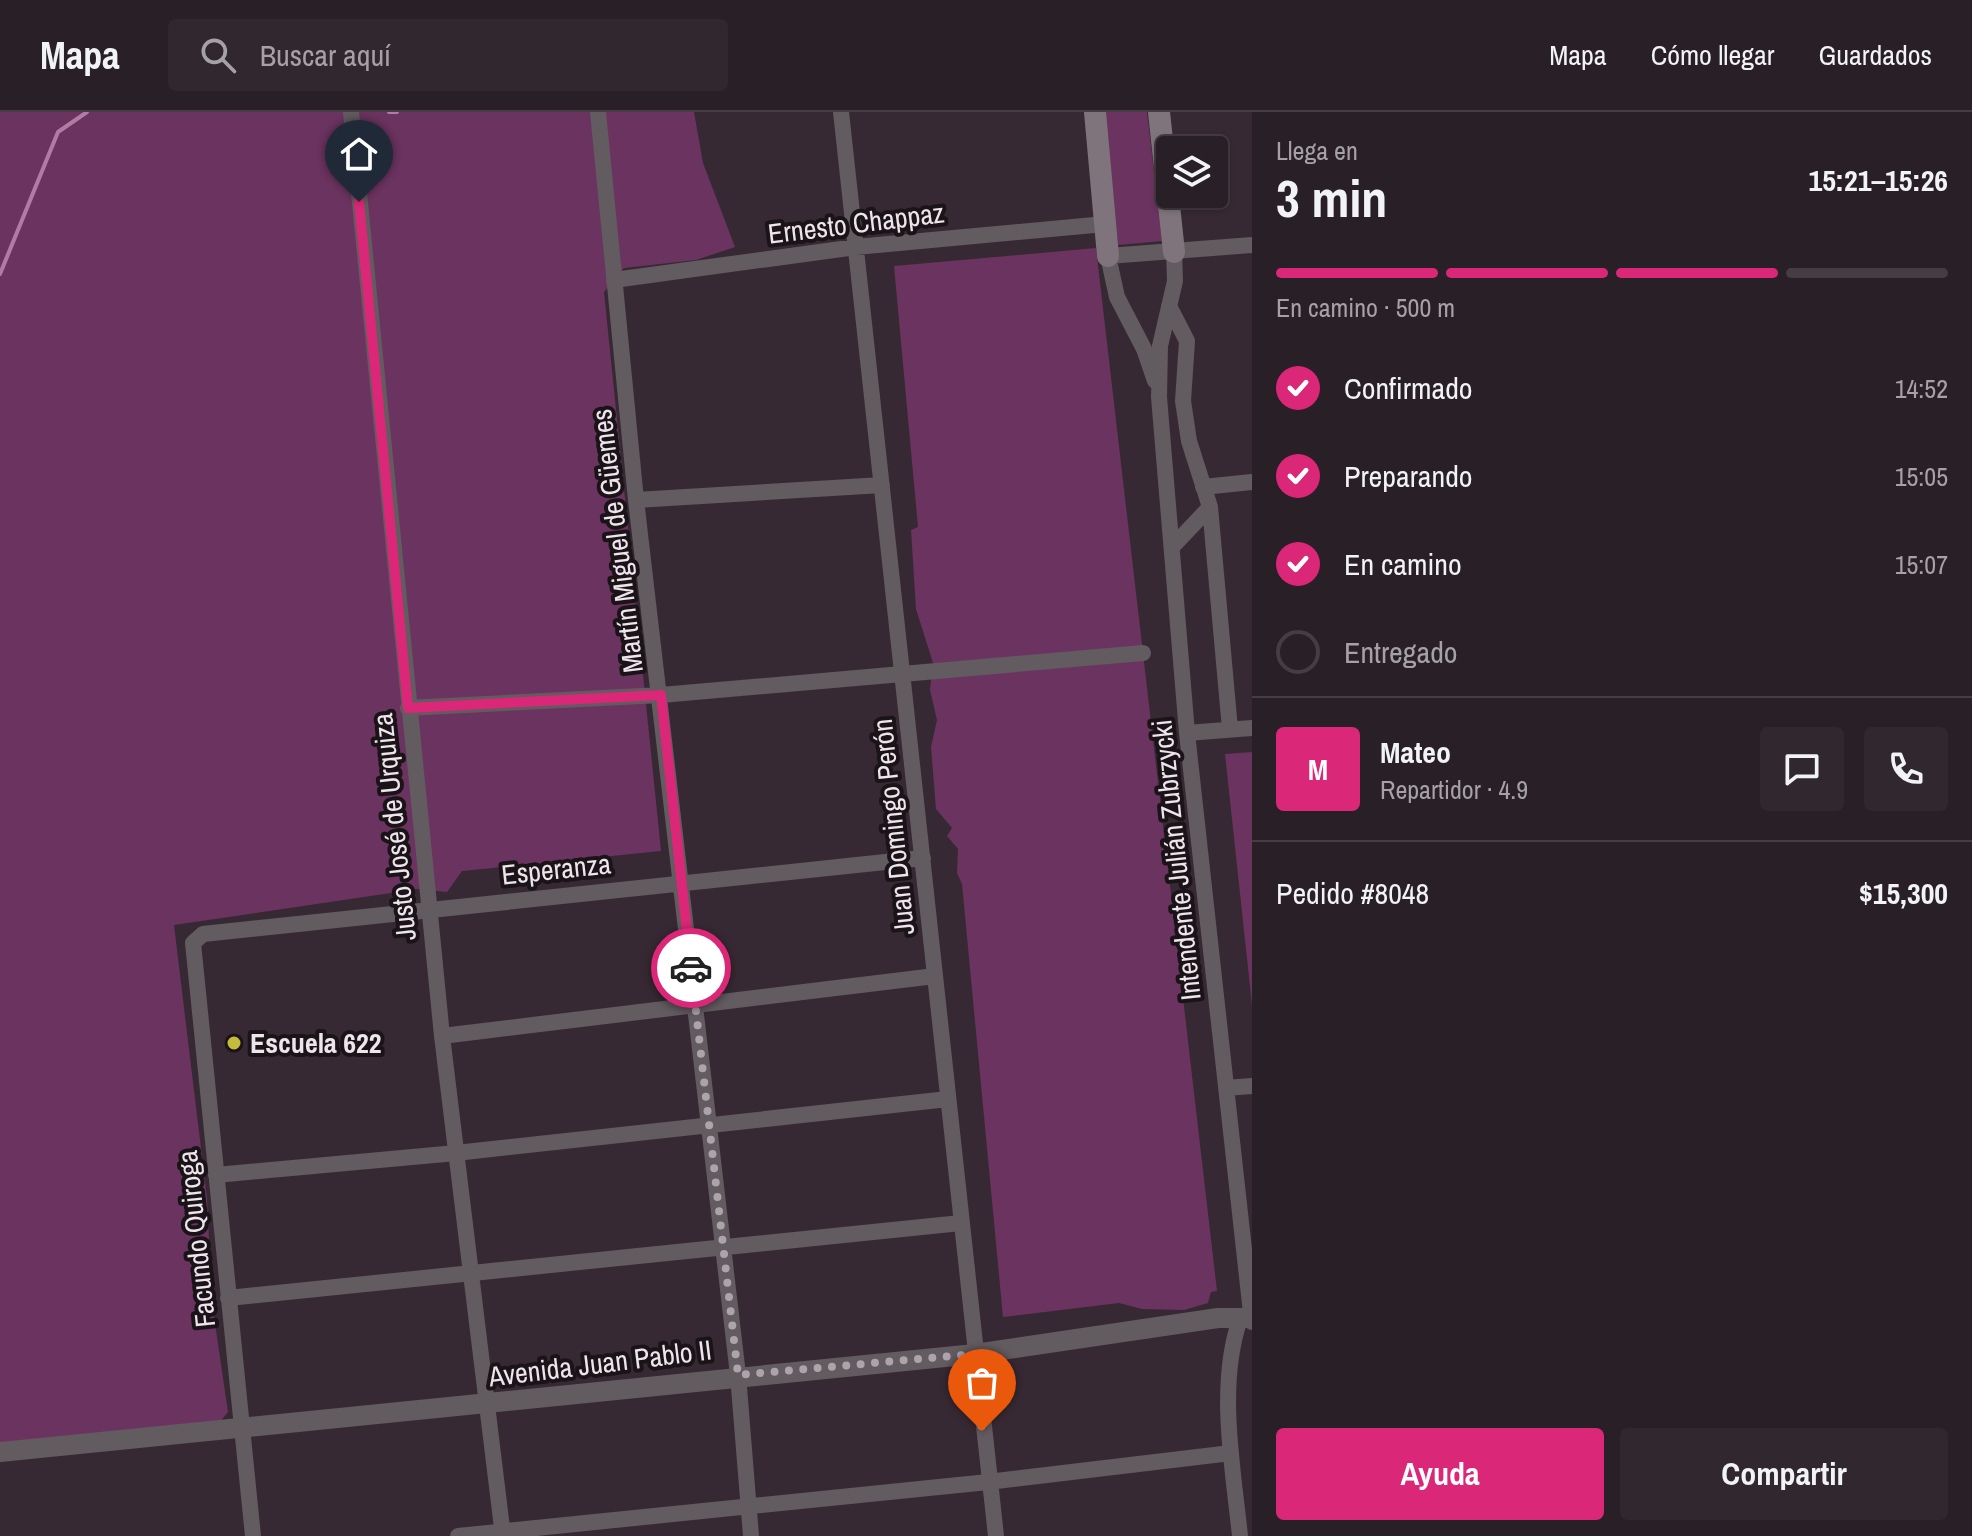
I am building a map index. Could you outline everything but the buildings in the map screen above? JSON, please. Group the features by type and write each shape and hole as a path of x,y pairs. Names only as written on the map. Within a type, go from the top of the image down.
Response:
{"main road":[{"path":"1095,112 1108,256"},
{"path":"1159,112 1174,252"}],"street":[{"name":"Justo José de Urquiza","path":"351,112 442,1036 503,1534"},
{"name":"Martín Miguel de Güemes","path":"598,112 636,500 738,1375 751,1536"},
{"name":"Juan Domingo Perón","path":"841,112 996,1536"},
{"name":"Ernesto Chappaz","path":"614,280 856,247 1105,224"},
{"path":"1108,256 1252,245"},
{"name":"Intendente Julián Zubrzycki","path":"1174,252 1175,281 1160,346 1159,397 1174,545 1187,733 1249,1319"},
{"name":"Intendente Julián Zubrzycki","path":"1108,256 1117,297 1144,349 1159,397"},
{"path":"1169,306 1187,341 1183,401 1189,441 1210,507 1230,729"},
{"path":"1203,487 1252,482"},
{"path":"636,500 882,485"},
{"path":"1174,545 1210,507"},
{"path":"408,708 661,695 1143,653"},
{"path":"1187,733 1252,728"},
{"name":"Esperanza","path":"196,937 429,908 923,858"},
{"name":"Facundo Quiroga","path":"196,937 193,943 253,1536"},
{"path":"442,1036 935,976"},
{"path":"1226,1088 1252,1086"},
{"path":"216,1175 456,1153 948,1099"},
{"path":"228,1298 961,1223"},
{"name":"Avenida Juan Pablo II","path":"0,1452 242,1426 486,1405 738,1375 975,1354 1218,1318 1249,1319"},
{"path":"1240,1536 1231,1453 1230,1348 1249,1319"},
{"path":"458,1536 503,1534 988,1482 1231,1453"}],"shaded area":[{"path":"0,112 694,112 703,163 735,247 696,260 624,268 604,292 661,851 462,871 447,892 418,889 174,925 207,1198 212,1303 228,1412 219,1423 0,1444"},
{"path":"1105,112 1147,112 1162,241 1118,245"},
{"path":"1096,248 1217,1291 1211,1292 1208,1303 1184,1310 1142,1309 1119,1303 1003,1317 962,884 957,873 958,849 947,836 952,828 936,809 931,747 937,720 930,690 933,663 916,609 911,530 918,527 894,266"},
{"path":"1252,752 1252,1005 1225,754"}],"waterway":[{"path":"0,274 58,132 87,112"},
{"path":"389,112 397,112"}],"way so far":[{"path":"691,968 738,1375 975,1354 982,1431"}],"place":[{"name":"Escuela 622","path":"234,1043"}],"route":[{"path":"359,202 408,708 661,695 691,968"}]}
